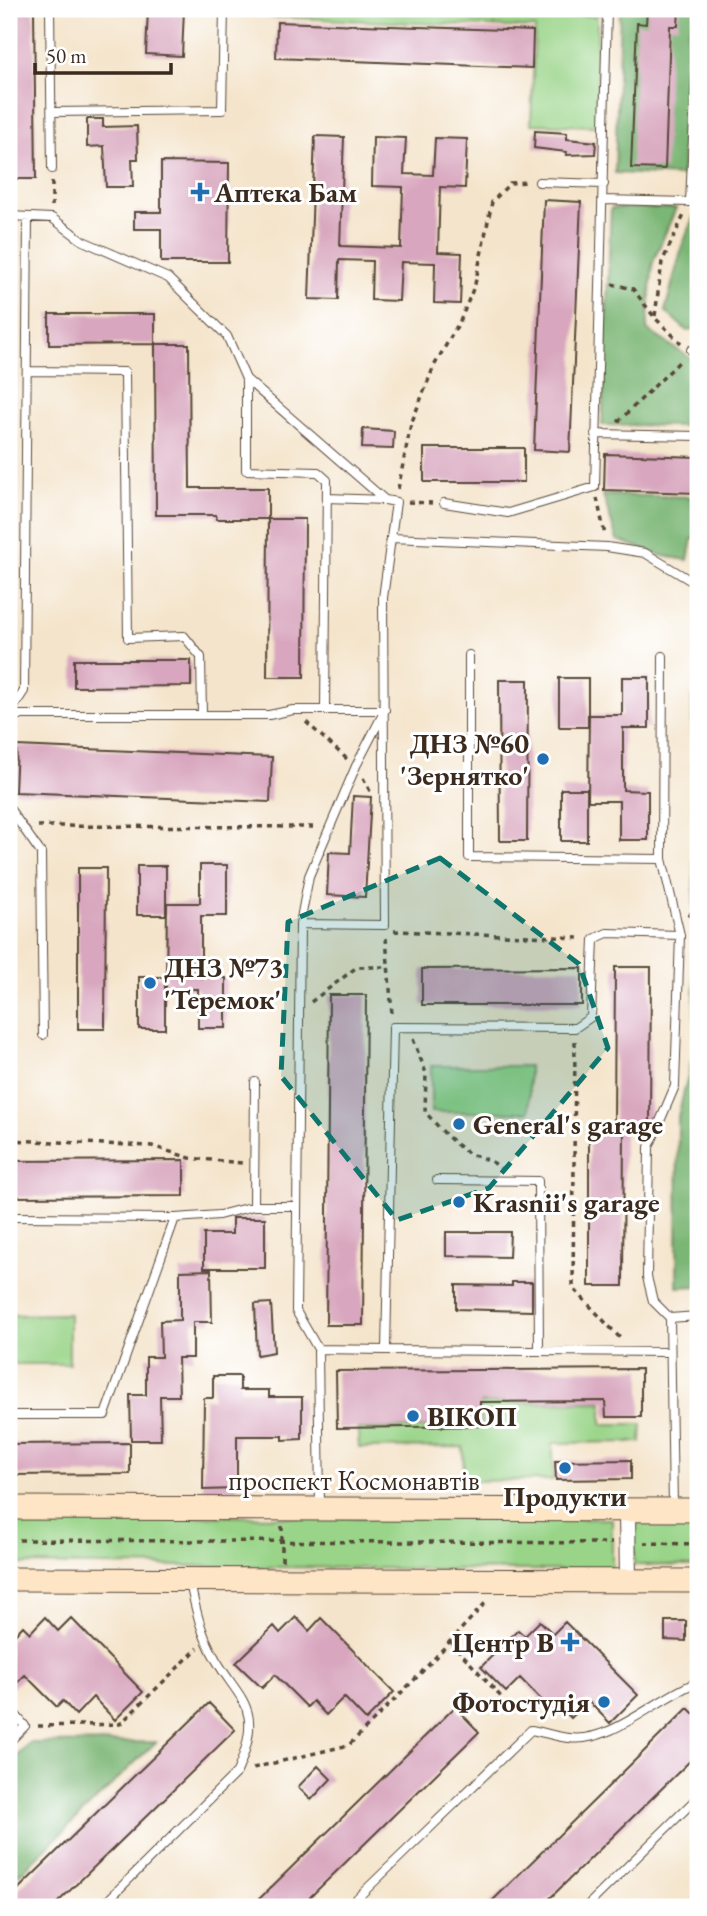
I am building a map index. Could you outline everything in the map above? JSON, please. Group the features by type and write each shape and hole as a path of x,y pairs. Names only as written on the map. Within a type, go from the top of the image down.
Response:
{"street":[{"name":"проспект Космонавтів","path":"9,1508 698,1510"},
{"path":"627,1511 628,1581"},
{"path":"9,1579 698,1581"}],"lane":[{"path":"50,9 52,169"},
{"path":"52,112 222,110 225,9"},
{"path":"444,503 508,513 595,487 607,11 466,9"},
{"path":"603,200 690,202 698,31"},
{"path":"539,182 604,184"},
{"path":"9,216 52,218 83,241 168,278 227,336 246,379 246,470 318,472 327,480 325,710"},
{"path":"9,714 24,691 28,217"},
{"path":"27,371 125,372 128,638 184,636 201,657 202,715"},
{"path":"246,379 385,500"},
{"path":"595,433 698,436"},
{"path":"300,924 385,925 383,598 396,502 327,498"},
{"path":"391,538 607,547 645,553 698,585"},
{"path":"470,655 470,857 662,859"},
{"path":"663,656 662,859 680,935 675,1086 649,1147 647,1277 653,1301 670,1318 673,1510"},
{"path":"9,714 269,715 293,710 385,710"},
{"path":"320,1509 318,1349 296,1311 300,924 309,876 356,766 385,710"},
{"path":"9,808 41,853 43,1035"},
{"path":"386,1350 393,1027 575,1028 591,1017 594,939 607,933 680,935"},
{"path":"254,1206 255,1082"},
{"path":"437,1180 538,1181 538,1351"},
{"path":"9,1217 175,1218 219,1215 254,1206 297,1206"},
{"path":"9,1415 105,1415 175,1218"},
{"path":"670,1318 698,1316"},
{"path":"318,1349 670,1352"},
{"path":"101,1907 237,1772 248,1745 251,1725 246,1706 206,1640 189,1580"},
{"path":"348,1907 531,1730 571,1739 612,1730 675,1690 698,1682"},
{"path":"9,1707 25,1726 9,1742"},
{"path":"586,1907 698,1797"}],"path":[{"path":"52,169 52,218"},
{"path":"444,503 396,502 411,424 434,366 461,319 475,284 492,202 510,183 539,182"},
{"path":"655,318 662,262 690,202"},
{"path":"600,280 633,289 655,318 695,351 606,433"},
{"path":"595,487 607,547"},
{"path":"22,826 330,827"},
{"path":"393,1027 385,931 594,939"},
{"path":"300,1010 357,967 389,967"},
{"path":"408,1027 426,1073 425,1112 445,1135 467,1152 495,1162 512,1180"},
{"path":"575,1028 573,1288 633,1352"},
{"path":"9,1140 152,1146 190,1158 255,1164"},
{"path":"282,1509 282,1570"},
{"path":"9,1540 698,1544"},
{"path":"237,1772 349,1745 495,1592"},
{"path":"25,1726 120,1724 206,1640"},
{"path":"450,1641 504,1700"}],"highlighted area":[{"path":"440,858 579,964 608,1048 489,1188 397,1220 281,1076 288,922"}],"green space":[{"path":"271,9 597,16 597,126 531,124 535,28 270,17"},
{"path":"620,9 698,9 688,33 682,176 615,173"},
{"path":"698,206 698,329 687,331 665,311 683,243"},
{"path":"611,208 676,208 653,262 647,330 698,363 698,426 602,425"},
{"path":"603,495 698,497 698,539 692,539 688,560 663,556 617,540"},
{"path":"692,698 698,702 698,1286 677,1287 678,1116 695,1047"},
{"path":"431,1066 529,1066 529,1112 431,1112"},
{"path":"69,1314 69,1364 9,1364 9,1315"},
{"path":"602,1402 602,1424 642,1424 641,1442 553,1443 553,1480 464,1481 463,1447 359,1448 358,1429 480,1427 480,1403"},
{"path":"9,1515 612,1519 612,1571 9,1564"},
{"path":"634,1517 698,1518 698,1566 634,1565"},
{"path":"156,1742 9,1884 9,1764 30,1743"}],"building":[{"path":"9,9 34,9 36,179 9,179"},
{"path":"148,9 184,9 182,56 146,54"},
{"path":"647,9 679,9 678,26 670,26 665,169 631,168 637,23 646,24"},
{"path":"277,22 533,31 532,68 276,58"},
{"path":"87,119 103,119 103,127 137,126 138,159 132,159 133,187 106,187 104,146 87,147"},
{"path":"535,131 567,133 567,139 596,142 595,154 566,155 567,152 534,148"},
{"path":"315,136 344,137 340,246 401,248 403,187 372,186 373,137 406,138 404,174 433,175 435,138 467,139 465,188 440,187 438,252 462,253 460,304 434,303 435,263 401,262 399,301 371,300 372,261 339,260 338,300 309,299"},
{"path":"161,162 229,163 228,262 161,262 161,229 134,229 134,212 161,212"},
{"path":"544,200 581,202 570,452 534,450"},
{"path":"49,314 155,314 155,344 49,345"},
{"path":"155,344 189,344 190,488 268,488 268,519 216,519 216,515 156,515"},
{"path":"363,429 394,431 393,449 362,448"},
{"path":"424,448 524,448 524,482 424,482"},
{"path":"605,454 698,457 698,493 604,490"},
{"path":"268,519 305,519 304,677 267,677"},
{"path":"74,660 191,660 191,686 74,687"},
{"path":"622,677 649,677 649,728 623,728 623,790 648,791 648,840 619,840 619,801 588,801 589,715 622,715"},
{"path":"559,678 588,678 588,727 559,727"},
{"path":"499,680 528,680 527,841 500,841"},
{"path":"17,746 272,757 270,802 15,792"},
{"path":"561,789 587,789 587,841 561,841"},
{"path":"353,796 371,797 365,897 327,895 329,852 350,853"},
{"path":"200,865 227,865 227,916 201,916 201,978 226,978 226,1028 198,1028 198,989 166,989 167,903 200,903"},
{"path":"137,866 166,866 166,915 137,915"},
{"path":"78,868 106,868 105,1029 78,1029"},
{"path":"615,967 651,967 650,1126 614,1126"},
{"path":"582,968 582,1005 422,1005 422,969"},
{"path":"139,977 165,977 165,1029 139,1029"},
{"path":"329,995 366,995 363,1325 326,1325"},
{"path":"589,1126 624,1126 623,1286 589,1286"},
{"path":"184,1160 184,1196 9,1197 9,1161"},
{"path":"232,1218 265,1218 265,1268 204,1268 204,1234 232,1234"},
{"path":"446,1232 510,1232 509,1257 446,1256"},
{"path":"211,1270 212,1322 193,1322 193,1358 178,1358 179,1396 160,1396 161,1440 131,1440 130,1395 146,1395 146,1357 161,1357 160,1321 180,1320 180,1271"},
{"path":"512,1282 532,1282 532,1311 456,1309 456,1285 512,1286"},
{"path":"271,1303 274,1352 257,1355 255,1304"},
{"path":"641,1369 641,1417 606,1417 605,1401 480,1402 480,1426 337,1428 336,1371"},
{"path":"213,1376 240,1376 240,1390 269,1390 269,1397 302,1397 302,1439 283,1440 283,1436 237,1436 237,1489 203,1490 204,1398 213,1398"},
{"path":"130,1443 130,1474 9,1475 9,1444"},
{"path":"631,1460 631,1479 556,1480 555,1461"},
{"path":"45,1617 58,1631 71,1618 143,1692 115,1720 93,1697 76,1715 63,1701 57,1707 25,1675 9,1691 9,1641 23,1626 30,1633"},
{"path":"296,1617 309,1631 321,1618 394,1692 366,1720 344,1697 326,1715 313,1701 307,1707 275,1675 262,1688 236,1663 274,1626 280,1633"},
{"path":"540,1621 553,1634 565,1622 638,1695 610,1723 588,1701 571,1718 558,1705 552,1711 520,1678 506,1692 481,1667 518,1630 525,1636"},
{"path":"665,1621 686,1621 686,1641 665,1640"},
{"path":"209,1703 235,1730 53,1907 9,1907 9,1898"},
{"path":"455,1707 479,1732 300,1907 251,1907"},
{"path":"688,1708 698,1718 698,1753 541,1907 486,1907"},
{"path":"318,1766 331,1779 311,1800 298,1787"}],"place":[{"name":"Аптека Бам","path":"200,192"},
{"name":"ДНЗ №60 'Зернятко'","path":"543,759"},
{"name":"ДНЗ №73 'Теремок'","path":"150,983"},
{"name":"General's garage","path":"459,1124"},
{"name":"Krasnii's garage","path":"459,1202"},
{"name":"ВІКОП","path":"413,1416"},
{"name":"Продукти","path":"565,1468"},
{"name":"Центр В","path":"570,1642"},
{"name":"Фотостудія","path":"604,1702"}]}
